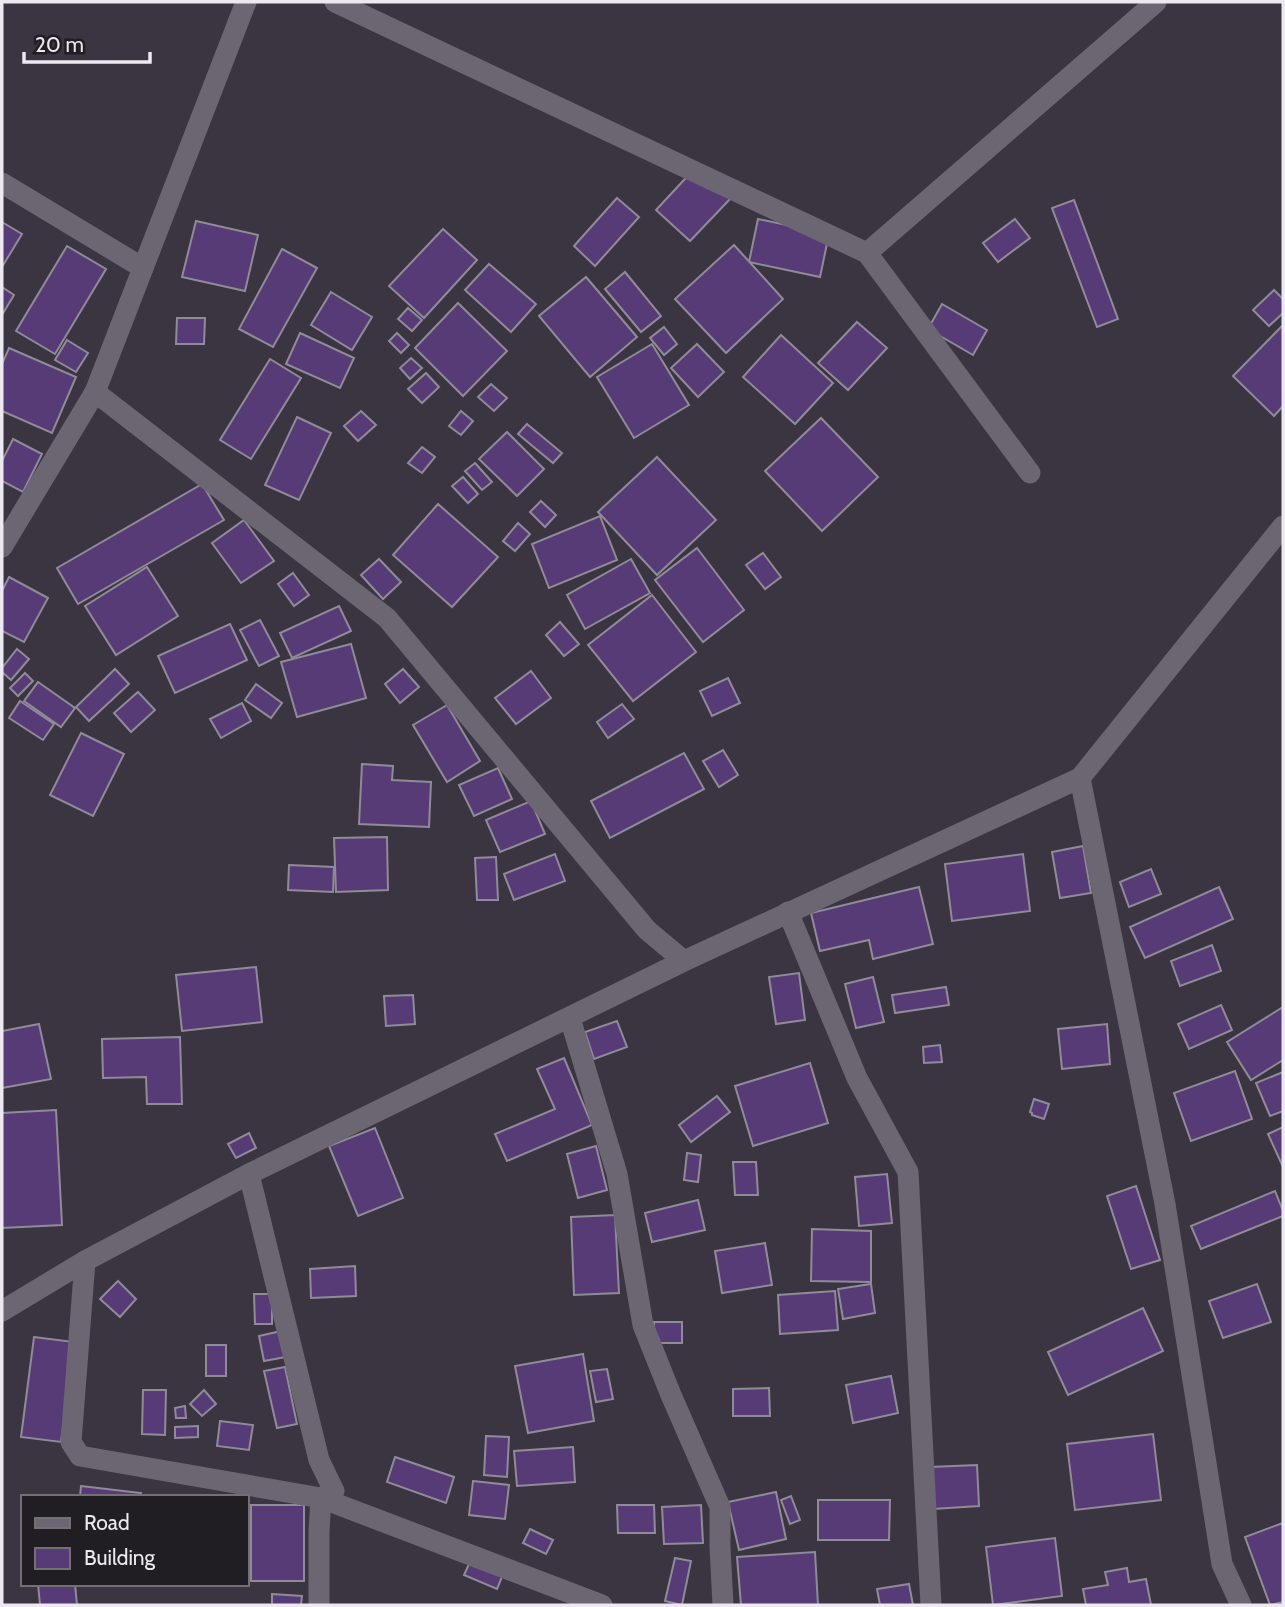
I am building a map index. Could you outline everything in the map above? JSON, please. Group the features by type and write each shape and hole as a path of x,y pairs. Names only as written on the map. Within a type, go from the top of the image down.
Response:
{"street":[{"path":"2,547 94,392 246,2"},
{"path":"335,2 867,253 1030,473"},
{"path":"867,253 1156,2"},
{"path":"2,183 143,268"},
{"path":"94,392 387,618 648,930 684,961"},
{"path":"2,1311 85,1261 249,1174 684,961 1080,778 1280,540"},
{"path":"1080,778 1165,1204 1222,1564 1241,1605"},
{"path":"788,912 857,1078 908,1172 931,1605"},
{"path":"570,1018 617,1174 643,1325 720,1507 723,1605"},
{"path":"249,1174 319,1461 334,1491 321,1498"},
{"path":"85,1261 71,1442 80,1456 321,1498 602,1605"},
{"path":"319,1605 321,1498"}],"building":[{"path":"697,166 731,198 690,241 656,210"},
{"path":"617,198 639,217 595,266 574,246"},
{"path":"1074,200 1118,319 1097,327 1052,208"},
{"path":"758,219 829,234 820,277 749,262"},
{"path":"1015,219 1030,238 998,262 983,243"},
{"path":"196,221 258,235 245,291 182,277"},
{"path":"2,222 22,234 2,267"},
{"path":"443,229 477,260 424,318 389,286"},
{"path":"734,245 783,299 726,353 675,299"},
{"path":"67,246 106,269 55,354 16,331"},
{"path":"282,249 317,268 273,347 239,329"},
{"path":"489,264 536,304 511,332 465,290"},
{"path":"625,272 661,316 641,332 605,289"},
{"path":"586,277 637,337 590,377 539,316"},
{"path":"2,287 14,295 2,315"},
{"path":"1274,290 1283,299 1283,313 1269,326 1253,310"},
{"path":"331,292 372,317 352,350 311,325"},
{"path":"458,303 507,351 463,396 415,348"},
{"path":"942,304 987,330 973,355 928,329"},
{"path":"408,308 422,320 412,331 398,319"},
{"path":"177,318 205,318 204,344 176,344"},
{"path":"857,322 887,348 848,390 818,363"},
{"path":"1283,325 1283,406 1274,416 1233,376"},
{"path":"664,327 677,344 664,355 650,338"},
{"path":"300,333 354,358 340,388 286,364"},
{"path":"397,333 409,345 401,353 389,341"},
{"path":"781,335 833,383 795,424 743,377"},
{"path":"67,340 88,353 76,372 55,360"},
{"path":"652,344 689,405 634,438 597,377"},
{"path":"697,344 724,372 698,397 671,368"},
{"path":"9,348 76,377 52,433 2,411 2,364"},
{"path":"411,358 422,368 410,379 400,368"},
{"path":"270,359 301,378 251,459 220,440"},
{"path":"426,373 439,387 422,403 408,389"},
{"path":"491,384 507,398 494,411 478,397"},
{"path":"361,411 376,425 358,441 344,426"},
{"path":"461,411 473,421 461,435 449,426"},
{"path":"297,417 331,433 299,500 265,485"},
{"path":"821,418 878,477 822,531 765,471"},
{"path":"527,424 562,453 553,463 518,434"},
{"path":"507,432 544,469 517,496 479,459"},
{"path":"13,439 42,454 23,492 2,481 2,461"},
{"path":"422,447 435,457 422,473 408,463"},
{"path":"657,457 716,520 657,575 598,512"},
{"path":"475,463 492,482 482,490 465,471"},
{"path":"463,477 478,494 468,503 452,486"},
{"path":"202,484 224,520 78,604 57,568"},
{"path":"541,501 556,515 545,527 530,512"},
{"path":"438,504 498,557 452,607 393,555"},
{"path":"600,516 617,560 549,588 532,544"},
{"path":"244,520 274,561 241,583 212,543"},
{"path":"518,523 530,534 515,551 503,541"},
{"path":"697,548 744,610 703,642 655,580"},
{"path":"763,553 781,577 765,589 746,565"},
{"path":"379,559 401,582 383,599 361,575"},
{"path":"631,559 650,593 585,629 567,595"},
{"path":"147,567 178,616 116,655 85,606"},
{"path":"293,573 309,595 294,606 278,584"},
{"path":"9,577 48,598 24,642 2,631 2,591"},
{"path":"652,595 696,652 633,701 588,645"},
{"path":"339,606 351,631 292,658 280,633"},
{"path":"260,620 279,656 259,666 240,630"},
{"path":"560,622 579,644 564,656 546,635"},
{"path":"230,624 247,660 175,693 158,656"},
{"path":"351,644 366,698 297,717 281,662"},
{"path":"17,649 29,659 11,680 2,672 2,668"},
{"path":"115,669 129,684 89,721 76,707"},
{"path":"403,669 419,687 400,703 385,684"},
{"path":"531,671 551,698 516,724 495,698"},
{"path":"25,673 33,681 18,696 10,688"},
{"path":"728,678 740,703 712,716 700,691"},
{"path":"38,682 75,708 61,727 24,701"},
{"path":"256,684 282,703 271,718 245,700"},
{"path":"138,692 155,710 131,732 114,713"},
{"path":"20,701 54,724 43,740 9,718"},
{"path":"242,703 251,721 221,738 210,719"},
{"path":"622,704 634,719 608,738 597,722"},
{"path":"447,705 480,761 447,782 413,725"},
{"path":"81,733 124,754 93,816 50,795"},
{"path":"723,750 738,775 719,787 703,761"},
{"path":"684,753 704,789 610,838 591,801"},
{"path":"362,764 393,766 392,780 431,782 429,827 359,824"},
{"path":"498,768 512,799 474,816 459,785"},
{"path":"531,801 545,834 500,852 486,820"},
{"path":"387,837 388,890 336,892 334,838"},
{"path":"1083,846 1091,893 1060,898 1052,852"},
{"path":"555,854 565,881 514,900 504,874"},
{"path":"1023,854 1030,911 952,921 945,864"},
{"path":"496,857 498,900 477,900 475,858"},
{"path":"289,865 334,867 333,892 288,890"},
{"path":"1151,869 1161,894 1129,907 1120,882"},
{"path":"919,887 933,944 873,959 869,940 820,951 811,913"},
{"path":"1219,887 1233,919 1145,958 1130,927"},
{"path":"1212,945 1221,971 1180,986 1171,961"},
{"path":"256,967 262,1022 182,1031 176,975"},
{"path":"799,973 805,1020 776,1024 769,977"},
{"path":"873,977 884,1022 856,1028 845,984"},
{"path":"946,987 949,1005 895,1013 892,995"},
{"path":"413,995 415,1024 386,1026 384,996"},
{"path":"1221,1005 1232,1030 1189,1049 1178,1024"},
{"path":"1283,1007 1283,1060 1251,1080 1227,1042"},
{"path":"617,1021 627,1047 594,1059 585,1032"},
{"path":"39,1024 51,1079 2,1088 2,1031"},
{"path":"1107,1024 1110,1064 1062,1069 1058,1029"},
{"path":"180,1037 182,1104 147,1104 146,1077 103,1078 102,1039"},
{"path":"940,1045 942,1062 924,1063 923,1047"},
{"path":"564,1058 592,1125 507,1161 495,1134 555,1109 537,1069"},
{"path":"810,1063 828,1123 753,1146 735,1086"},
{"path":"1235,1071 1252,1119 1191,1141 1174,1093"},
{"path":"1283,1072 1283,1111 1270,1116 1256,1083"},
{"path":"717,1096 730,1112 691,1142 679,1125"},
{"path":"1034,1099 1049,1104 1044,1119 1030,1112"},
{"path":"56,1110 62,1225 2,1228 2,1113"},
{"path":"1283,1127 1283,1167 1268,1134"},
{"path":"375,1128 403,1198 358,1216 329,1146"},
{"path":"249,1133 256,1148 236,1158 228,1144"},
{"path":"596,1146 607,1190 578,1198 567,1154"},
{"path":"687,1153 701,1155 698,1182 684,1180"},
{"path":"733,1162 756,1162 758,1195 735,1195"},
{"path":"887,1174 892,1223 859,1226 855,1177"},
{"path":"1136,1186 1160,1260 1131,1269 1107,1196"},
{"path":"1275,1191 1283,1216 1201,1249 1191,1226"},
{"path":"698,1200 705,1230 652,1242 645,1213"},
{"path":"615,1215 619,1293 574,1295 571,1217"},
{"path":"812,1229 871,1231 871,1282 811,1281"},
{"path":"765,1243 772,1285 722,1293 715,1251"},
{"path":"355,1266 356,1296 311,1298 310,1269"},
{"path":"118,1281 136,1299 120,1317 100,1299"},
{"path":"871,1284 875,1313 843,1319 838,1289"},
{"path":"1257,1284 1271,1322 1223,1338 1209,1301"},
{"path":"835,1291 838,1330 780,1334 778,1295"},
{"path":"254,1294 272,1294 272,1324 255,1324"},
{"path":"1143,1308 1163,1351 1068,1395 1048,1352"},
{"path":"654,1322 682,1322 682,1343 654,1343"},
{"path":"281,1331 286,1357 264,1361 259,1336"},
{"path":"34,1337 74,1342 61,1442 21,1437"},
{"path":"206,1345 226,1345 226,1376 206,1376"},
{"path":"583,1354 594,1421 528,1433 515,1366"},
{"path":"285,1367 297,1424 277,1428 264,1371"},
{"path":"607,1369 613,1399 596,1402 590,1371"},
{"path":"891,1376 898,1413 853,1423 846,1385"},
{"path":"769,1388 770,1416 733,1416 733,1389"},
{"path":"143,1390 166,1390 165,1435 142,1434"},
{"path":"204,1390 216,1404 202,1416 190,1404"},
{"path":"185,1406 186,1418 176,1418 175,1408"},
{"path":"220,1421 253,1425 249,1450 217,1446"},
{"path":"198,1426 198,1437 175,1438 175,1427"},
{"path":"1153,1434 1161,1500 1075,1510 1067,1444"},
{"path":"486,1436 509,1437 507,1477 484,1475"},
{"path":"573,1447 575,1482 517,1486 514,1451"},
{"path":"395,1457 454,1477 446,1503 387,1482"},
{"path":"977,1465 979,1506 933,1509 930,1467"},
{"path":"473,1481 509,1485 505,1519 469,1515"},
{"path":"81,1486 141,1493 140,1495 80,1495"},
{"path":"776,1492 786,1539 739,1550 728,1502"},
{"path":"791,1496 800,1520 790,1524 781,1500"},
{"path":"818,1500 890,1500 889,1540 818,1540"},
{"path":"251,1505 304,1505 304,1581 251,1581"},
{"path":"617,1505 654,1505 655,1533 618,1533"},
{"path":"701,1505 703,1543 664,1544 662,1507"},
{"path":"1283,1523 1283,1602 1270,1605 1245,1537"},
{"path":"530,1529 553,1540 546,1554 523,1543"},
{"path":"1055,1538 1062,1596 993,1605 986,1547"},
{"path":"475,1551 507,1565 497,1589 464,1575"},
{"path":"815,1552 818,1605 741,1605 737,1557"},
{"path":"675,1558 691,1561 682,1605 665,1601"},
{"path":"1127,1568 1129,1582 1146,1579 1151,1605 1086,1605 1083,1589 1108,1585 1105,1572"},
{"path":"909,1584 913,1605 880,1605 877,1589"},
{"path":"38,1586 75,1586 77,1605 40,1605"},
{"path":"272,1594 302,1596 301,1605 272,1605"}]}
